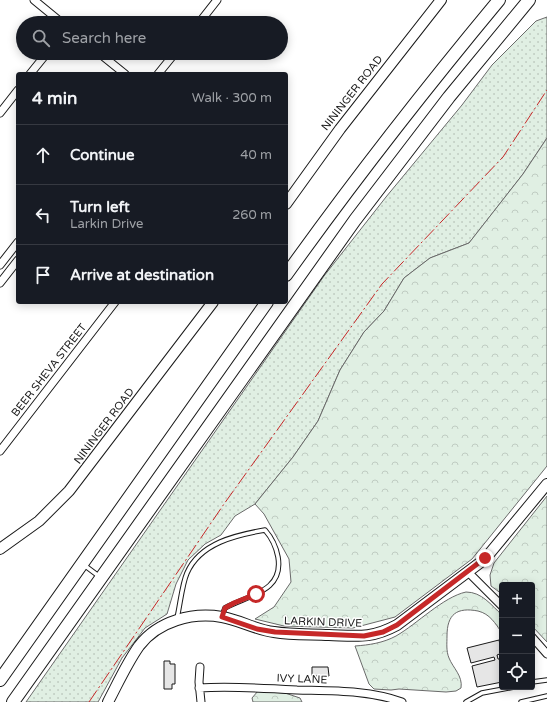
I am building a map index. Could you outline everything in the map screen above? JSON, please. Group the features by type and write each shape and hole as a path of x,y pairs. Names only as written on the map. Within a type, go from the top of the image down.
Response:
{"highway":[{"path":"288,272 403,118 499,0"},
{"path":"13,702 355,220 449,97 530,0"},
{"path":"0,680 266,304"}],"street":[{"path":"34,0 53,16"},
{"path":"204,16 217,0"},
{"name":"NININGER ROAD","path":"288,201 340,129 441,0"},
{"path":"32,72 41,60"},
{"path":"108,60 123,72"},
{"path":"160,72 169,60"},
{"path":"0,113 16,93"},
{"path":"0,265 16,245"},
{"path":"0,283 16,263"},
{"name":"BEER SHEVA STREET","path":"0,451 113,304"},
{"name":"NININGER ROAD","path":"0,549 39,521 69,491 211,304"},
{"name":"LARKIN DRIVE","path":"108,702 127,665 140,645 153,633 176,620 200,615 222,617 257,629 275,632 364,636 383,632 397,625 485,558 547,484"},
{"path":"468,572 499,603"},
{"path":"535,640 547,654"},
{"path":"200,667 199,688 201,702"},
{"name":"IVY LANE","path":"199,688 248,688 375,694 402,702"}],"lane":[{"path":"176,620 187,573 197,557 215,544 265,530 271,537 277,549 279,572 274,581 268,587 225,608 222,617"},
{"path":"82,564 101,577"},
{"path":"535,682 547,680"},
{"path":"466,702 482,693 499,690"},
{"path":"521,702 547,696"}],"green space":[{"path":"547,17 547,138 523,174 469,243 430,258 404,278 384,311 364,332 340,370 318,421 293,457 255,504 235,516 221,535 205,544 188,560 176,584 167,614 145,628 122,658 98,702 26,702 324,276 386,197 462,105 492,65 536,21"},
{"path":"547,138 547,466 472,559 395,617 353,628 284,626 255,619 274,607 291,582 289,559 264,514 255,504 293,457 318,421 340,370 364,332 384,311 404,278 430,258 469,243 523,174"},
{"path":"547,496 547,642 535,629 535,582 499,582 499,592 491,586 490,575 494,563"},
{"path":"466,592 477,594 490,603 499,612 499,629 486,614 478,611 459,611 451,617 447,628 447,653 461,680 461,688 456,691 446,692 374,689 369,684 355,646 376,643 396,636 430,611 457,595"},
{"path":"258,691 285,693 300,698 302,702 253,702 252,698"}],"building":[{"path":"499,640 499,654 497,655 499,659 499,683 477,687 472,666 495,660 494,657 471,663 467,648"},
{"path":"164,661 170,661 170,664 175,664 175,684 172,684 172,689 164,689"},
{"path":"312,667 328,667 329,676 312,676"}],"power":[{"path":"89,702 224,504 382,284 503,157 547,90"}],"route":[{"path":"256,594 225,608 222,617 257,629 275,632 364,636 383,632 397,625 485,558"}]}
